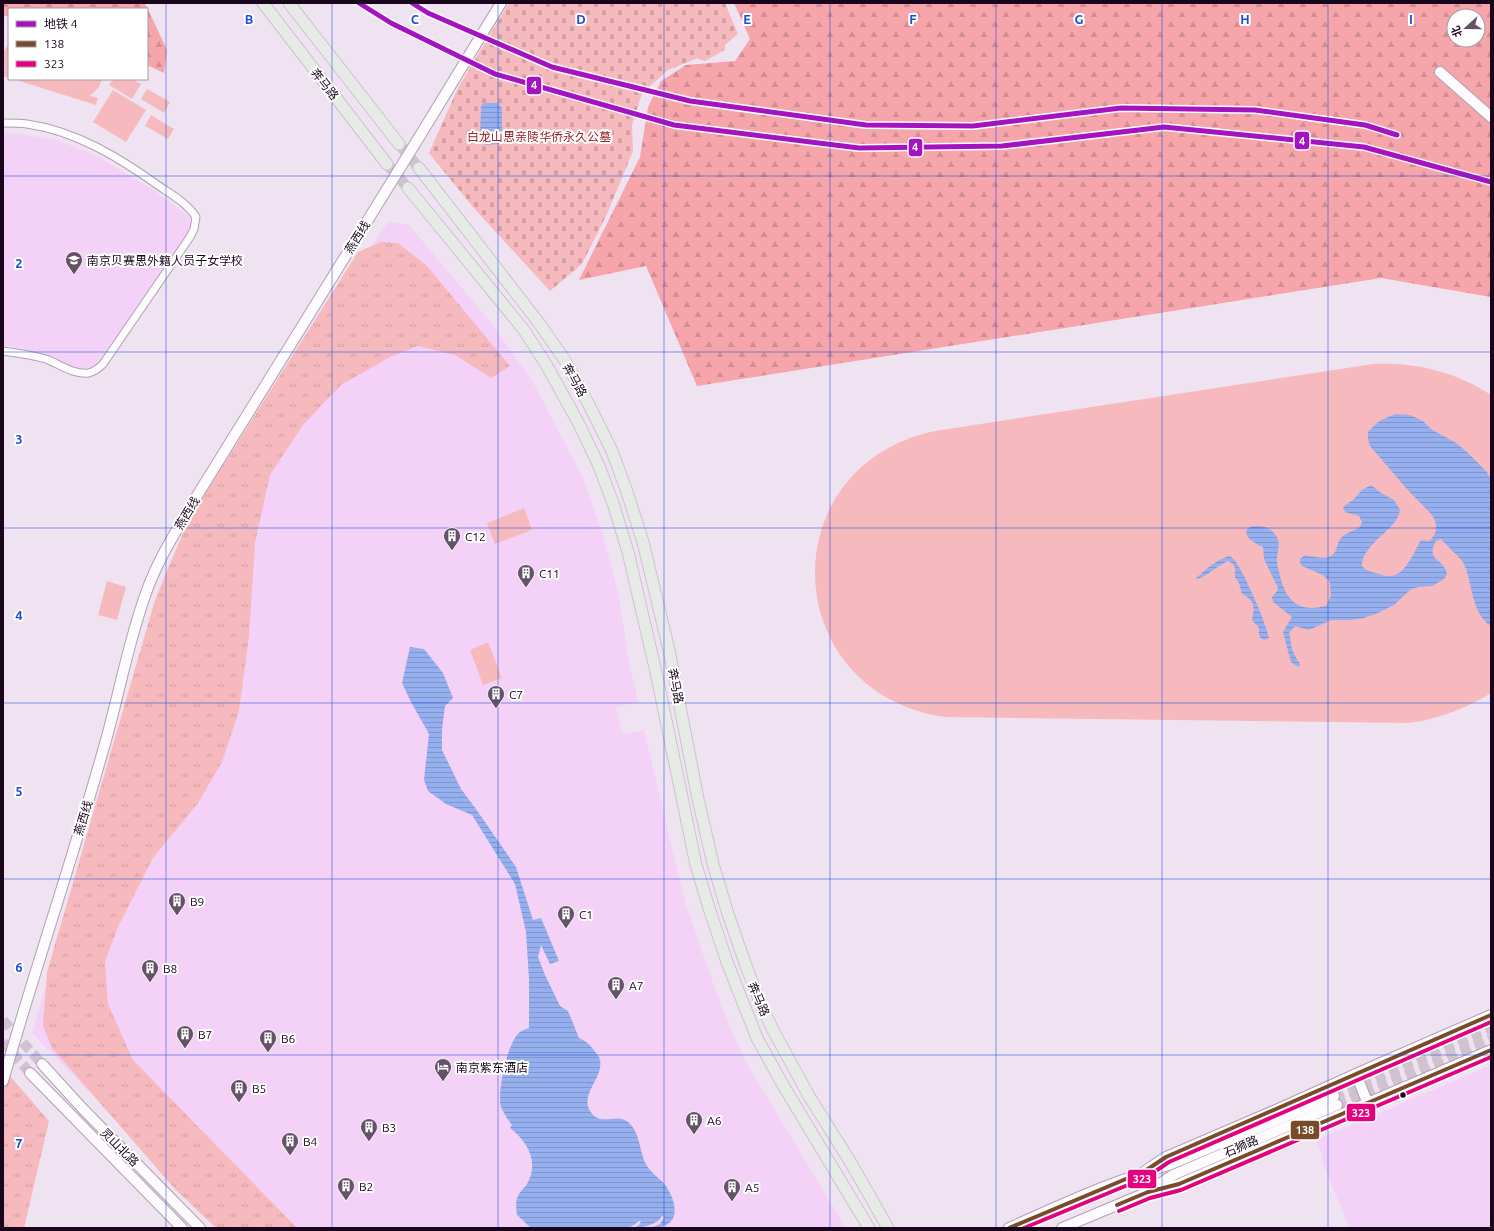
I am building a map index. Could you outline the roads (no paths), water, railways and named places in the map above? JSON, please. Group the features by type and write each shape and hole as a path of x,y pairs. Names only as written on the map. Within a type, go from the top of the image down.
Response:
{"main road":[{"name":"奔马路","path":"262,3 387,164"},
{"name":"奔马路","path":"289,3 399,144"},
{"name":"燕西线","path":"3,1081 103,753 131,642 152,577 162,555 501,3"},
{"path":"1440,72 1491,117"},
{"name":"奔马路","path":"419,168 539,323 564,359 612,451 643,542 669,650 713,864 742,956 761,1005 773,1030 809,1096 851,1163 888,1228"},
{"name":"奔马路","path":"408,188 524,330 547,366 599,466 613,503 628,552 656,672 696,865 727,962 757,1038 783,1085 869,1228"},
{"name":"石狮路","path":"1145,1171 1166,1157 1278,1110 1491,1015"},
{"name":"石狮路","path":"1062,1228 1148,1192 1179,1184 1491,1050"},
{"name":"灵山北路","path":"42,1064 83,1109 200,1228"},
{"name":"灵山北路","path":"30,1073 182,1228"},
{"path":"1356,1074 1368,1104"},
{"name":"石狮路","path":"1009,1228 1145,1171 1169,1165 1335,1101 1173,1175 1148,1192"}],"street":[{"path":"3,123 27,124 54,130 102,150 149,179 190,208 196,217 194,229 190,237 104,364 97,370 89,373 78,373 45,359 3,351"}],"water":[{"path":"484,103 498,103 502,108 502,140 498,144 486,145 481,143 481,106"},
{"path":"1396,414 1410,415 1423,421 1431,429 1456,443 1487,472 1491,480 1491,626 1484,620 1476,606 1464,564 1441,539 1436,541 1433,552 1436,559 1445,569 1447,574 1444,579 1432,586 1411,589 1394,605 1364,618 1331,620 1309,630 1295,626 1289,633 1293,651 1300,665 1298,667 1291,662 1283,632 1292,617 1273,602 1272,597 1278,588 1264,559 1263,547 1248,537 1246,533 1247,529 1254,526 1264,527 1273,532 1276,536 1279,543 1277,563 1283,585 1290,598 1295,603 1308,608 1326,606 1331,596 1330,582 1323,575 1302,566 1300,559 1305,555 1322,558 1334,554 1341,538 1360,527 1362,522 1359,516 1345,512 1343,507 1354,499 1362,490 1371,485 1381,493 1394,500 1400,510 1398,517 1365,554 1362,566 1370,572 1387,576 1400,572 1410,561 1421,540 1429,541 1432,538 1436,525 1432,515 1406,488 1370,446 1368,432 1380,421"},
{"path":"1230,556 1236,562 1255,599 1269,638 1264,640 1260,638 1259,628 1252,620 1254,608 1252,602 1242,594 1239,583 1235,577 1235,568 1233,564 1228,561 1202,577 1198,579 1196,578 1216,562"},
{"path":"410,647 424,649 443,673 453,698 445,706 442,729 442,750 461,789 516,867 533,920 541,918 559,961 550,964 541,945 538,957 545,975 560,1006 568,1011 579,1038 589,1044 599,1057 599,1070 588,1098 590,1111 594,1116 599,1118 619,1118 628,1122 638,1137 644,1161 651,1172 666,1186 670,1194 675,1208 674,1214 672,1220 661,1227 651,1228 660,1224 664,1217 662,1216 654,1223 638,1228 634,1228 639,1225 641,1221 628,1228 531,1228 517,1215 517,1199 520,1192 527,1184 531,1174 532,1159 530,1152 522,1139 510,1128 512,1125 501,1107 500,1090 507,1056 515,1037 523,1030 529,1028 529,979 526,932 515,884 472,815 446,804 428,791 424,780 429,734 402,683"}],"tunnel":[{"path":"399,144 419,168"},
{"path":"387,164 408,188"},
{"path":"3,1020 42,1064"},
{"path":"1334,1096 1491,1028"},
{"path":"1337,1105 1491,1039"},
{"path":"3,1042 30,1073"}],"metro line":[{"name":"4","path":"359,3 391,23 495,74 674,125 859,148 1002,146 1164,127 1364,147 1491,182"},
{"name":"4","path":"412,3 428,13 552,67 690,101 866,125 973,126 1121,108 1255,110 1365,125 1397,135"}],"place":[{"name":"南京贝赛思外籍人员子女学校","path":"74,275"},
{"name":"C12","path":"452,551"},
{"name":"C11","path":"526,588"},
{"name":"C7","path":"496,709"},
{"name":"B9","path":"177,916"},
{"name":"C1","path":"566,929"},
{"name":"B8","path":"150,983"},
{"name":"A7","path":"616,1000"},
{"name":"B7","path":"185,1049"},
{"name":"B6","path":"268,1053"},
{"name":"南京紫东酒店","path":"443,1082"},
{"name":"B5","path":"239,1103"},
{"name":"A6","path":"694,1135"},
{"name":"B3","path":"369,1142"},
{"name":"B4","path":"290,1156"},
{"name":"B2","path":"346,1201"},
{"name":"A5","path":"732,1202"}],"park label":[{"name":"白龙山思亲陵华侨永久公墓","path":"539,136"}]}
